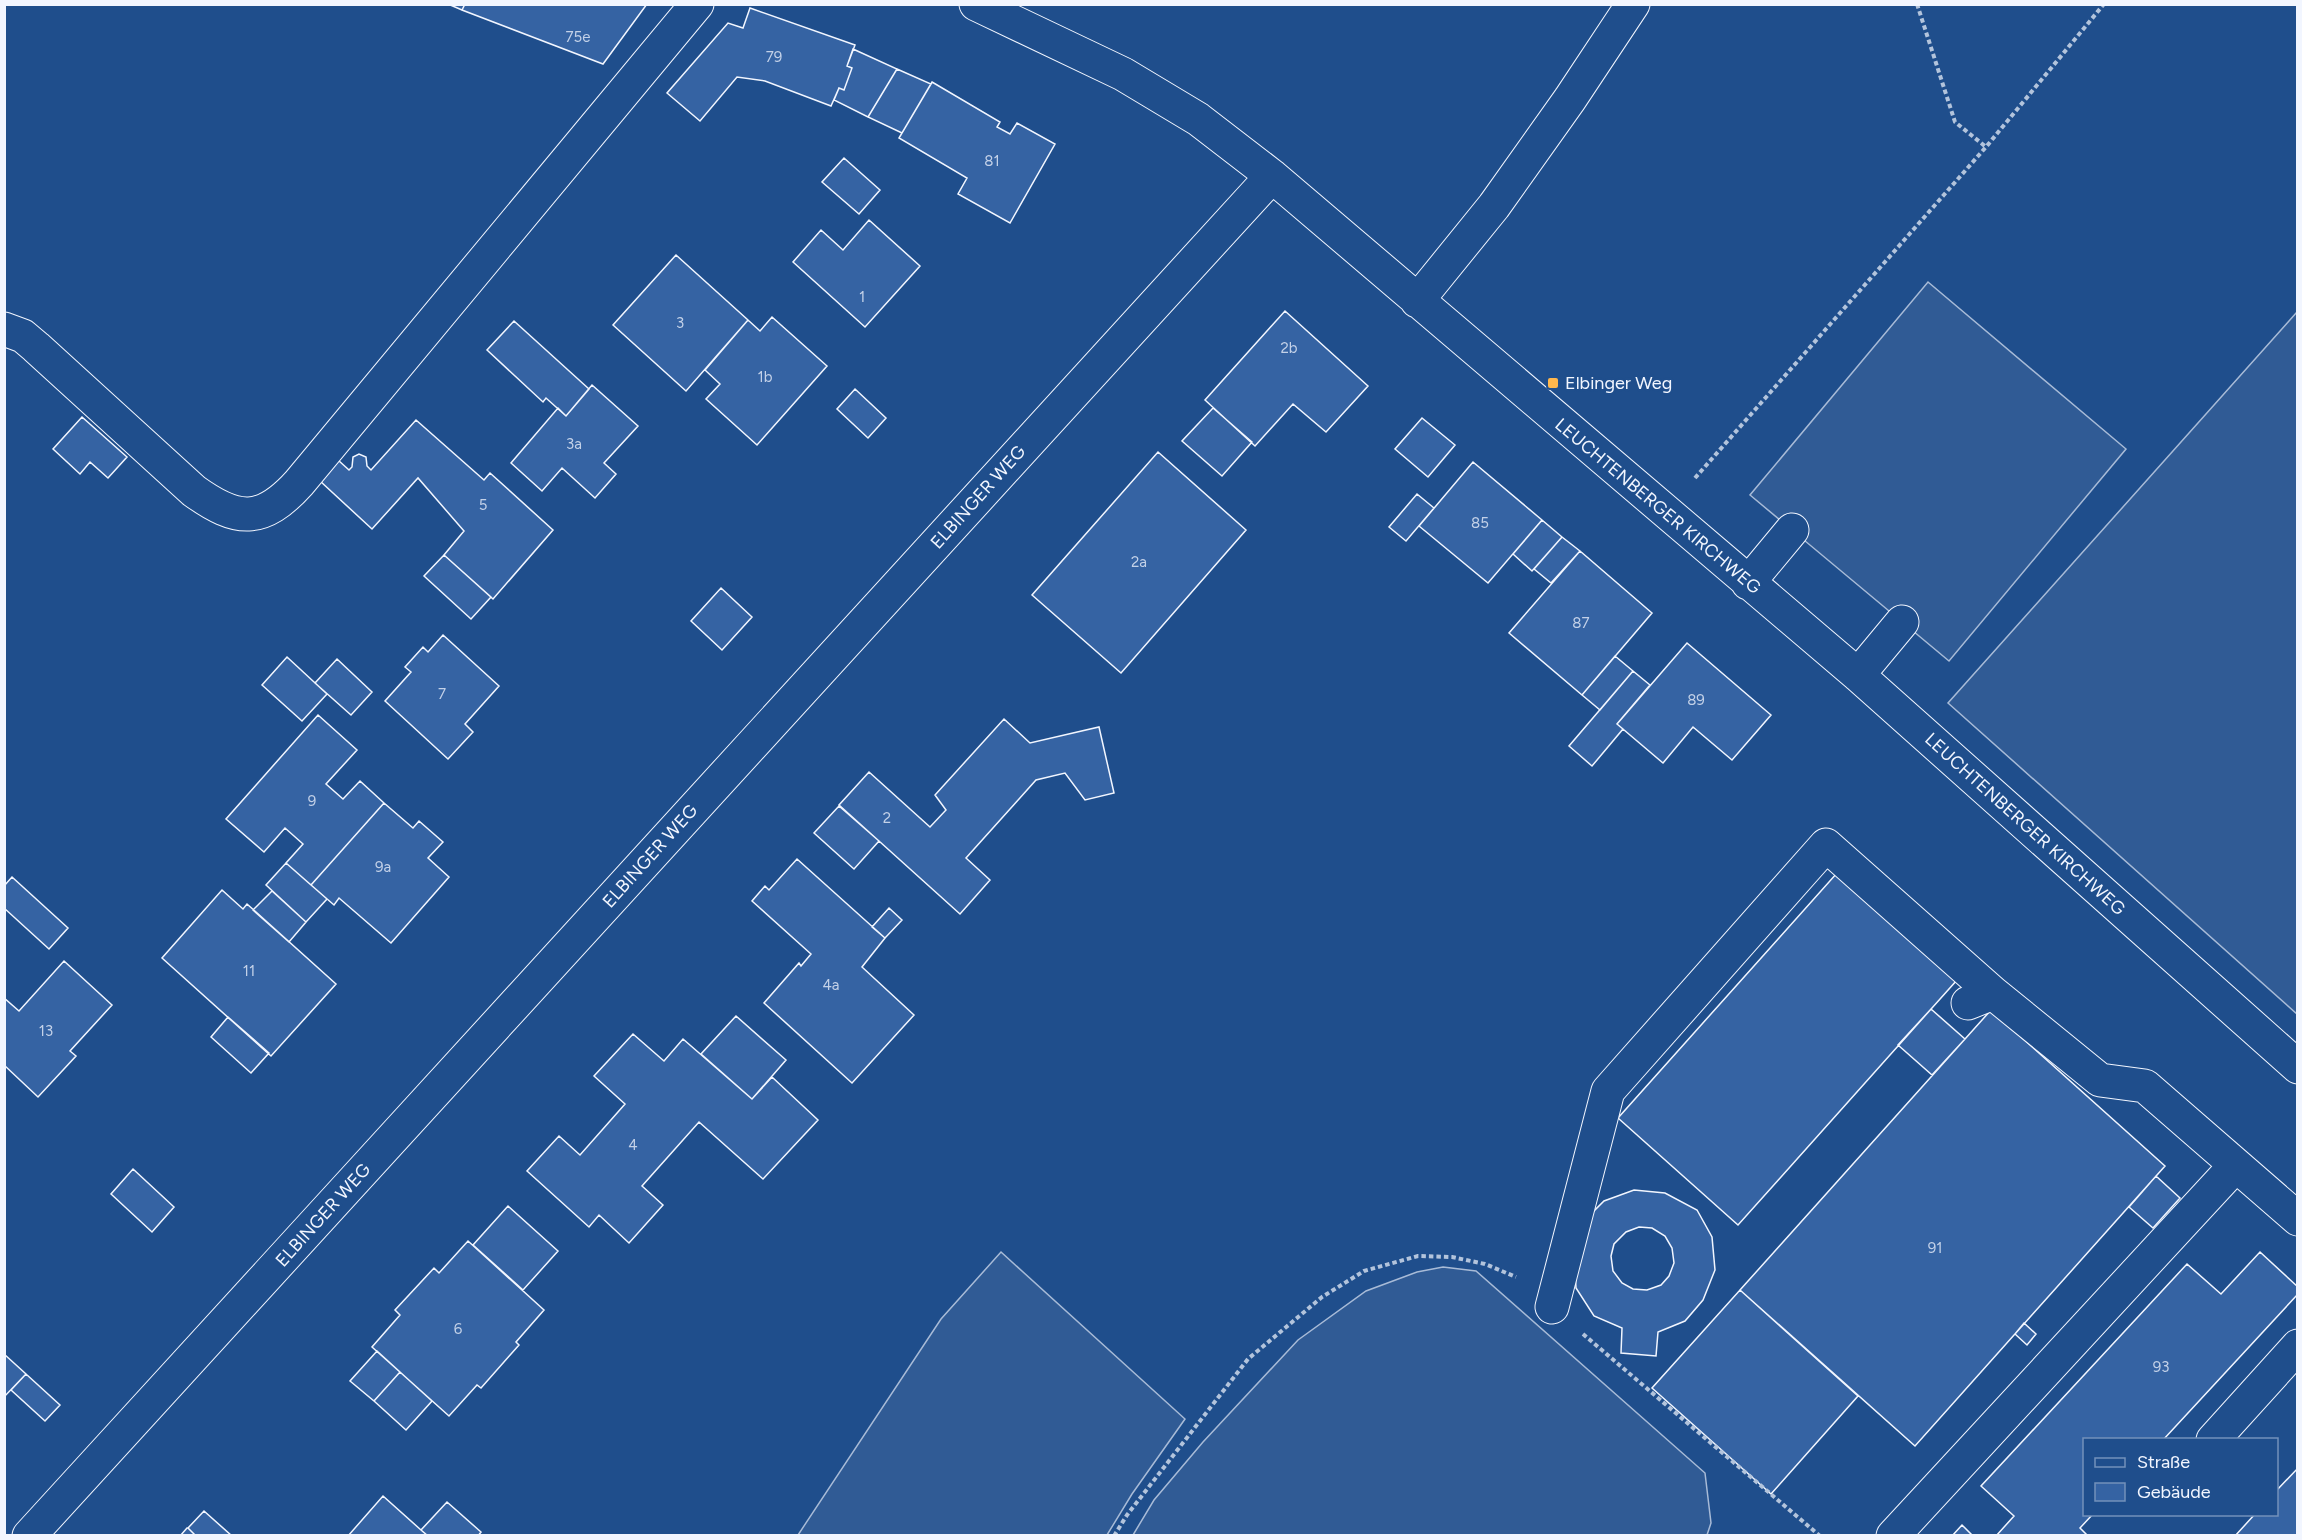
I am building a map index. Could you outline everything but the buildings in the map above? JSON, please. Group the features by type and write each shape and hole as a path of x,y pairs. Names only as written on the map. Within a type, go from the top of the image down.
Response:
{"street":[{"path":"4,330 22,336 36,347 194,491 212,504 239,515 256,513 269,508 285,499 307,474 697,4"},
{"name":"LEUCHTENBERGER KIRCHWEG","path":"976,4 1123,74 1198,119 1272,176 1858,675 2298,1067"},
{"path":"1417,301 1494,206 1570,99 1633,4"},
{"name":"ELBINGER WEG","path":"29,1536 1272,176"},
{"path":"1748,583 1792,530"},
{"path":"1858,675 1902,622"},
{"path":"1552,1307 1608,1090 1826,845 1981,998 2100,1080 2145,1086 2298,1219"},
{"path":"1893,1536 2236,1165"},
{"path":"2215,1438 2298,1346"}],"path":[{"path":"1917,4 1955,122 1986,147"},
{"path":"1665,513 1986,147 2104,4"},
{"path":"1114,1536 1127,1515 1248,1359 1322,1297 1364,1271 1418,1256 1452,1257 1485,1264 1517,1277 1820,1536"}],"shaded area":[{"path":"1928,282 2126,449 1949,661 1750,495"},
{"path":"2297,312 2297,1014 1948,703"},
{"path":"1001,1252 1185,1419 1132,1494 1107,1535 798,1535 941,1319"},
{"path":"1443,1267 1476,1271 1705,1473 1711,1523 1707,1535 1133,1535 1154,1500 1203,1442 1298,1340 1366,1291 1417,1272"}],"place":[{"name":"Elbinger Weg","path":"1553,383"}]}
